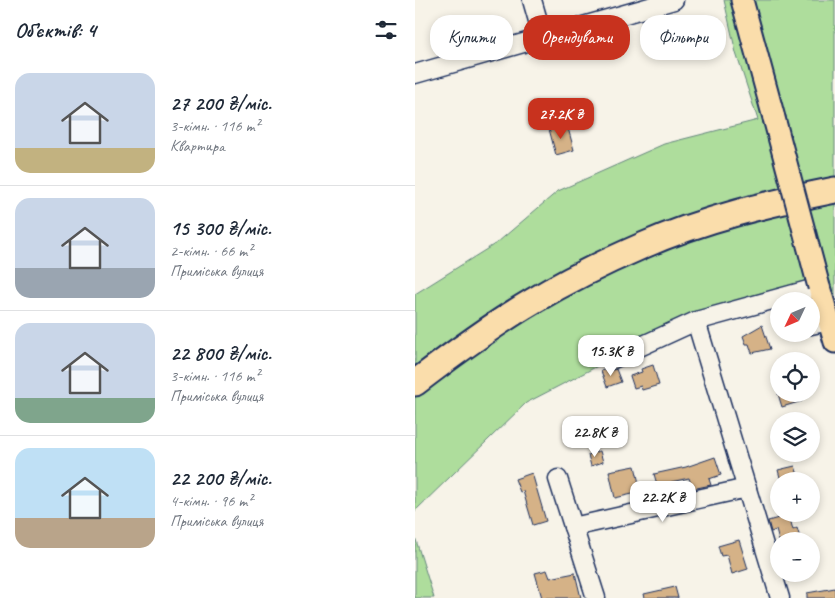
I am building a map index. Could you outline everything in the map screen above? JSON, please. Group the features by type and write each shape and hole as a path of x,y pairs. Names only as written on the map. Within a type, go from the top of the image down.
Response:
{"highway":[{"path":"415,383 466,345 533,301 643,245 700,224 737,213 835,190"}],"main road":[{"path":"742,0 819,292"},
{"path":"820,323 835,342"}],"street":[{"path":"532,0 536,15"},
{"path":"622,15 674,0"},
{"path":"415,74 523,44"},
{"path":"611,360 695,321 819,287"},
{"path":"695,321 780,598"},
{"path":"558,479 596,598"},
{"path":"573,527 747,488"}],"green space":[{"path":"724,0 835,0 835,352 820,304 820,292 816,292 814,285 795,292 770,292 770,301 617,356 526,403 415,511 415,294 498,242 558,191 664,144 758,120 736,53"},
{"path":"415,537 434,598 415,598"}],"building":[{"path":"559,126 560,130 568,128 574,150 556,155 549,129"},
{"path":"762,325 770,349 752,353 749,344 746,344 743,336"},
{"path":"653,365 659,385 642,390 641,386 634,388 630,376 642,372 641,369"},
{"path":"616,369 621,382 607,387 601,371"},
{"path":"780,402 799,402 782,407"},
{"path":"600,451 603,462 591,466 588,455"},
{"path":"715,457 721,475 709,479 711,485 692,489 689,478 671,482 671,485 658,488 654,474 686,467"},
{"path":"635,466 641,492 615,498 609,471"},
{"path":"795,466 797,472 779,472 778,470"},
{"path":"532,473 546,521 533,525 523,491 520,492 515,479"},
{"path":"768,521 791,522 793,530 797,528 798,532 777,532 776,530 771,532"},
{"path":"739,540 748,569 732,574 727,555 721,556 718,546"},
{"path":"547,570 550,578 575,573 581,598 542,598 535,573"},
{"path":"675,587 678,598 645,598 644,594"},
{"path":"835,588 835,598 807,598 807,593"}]}
